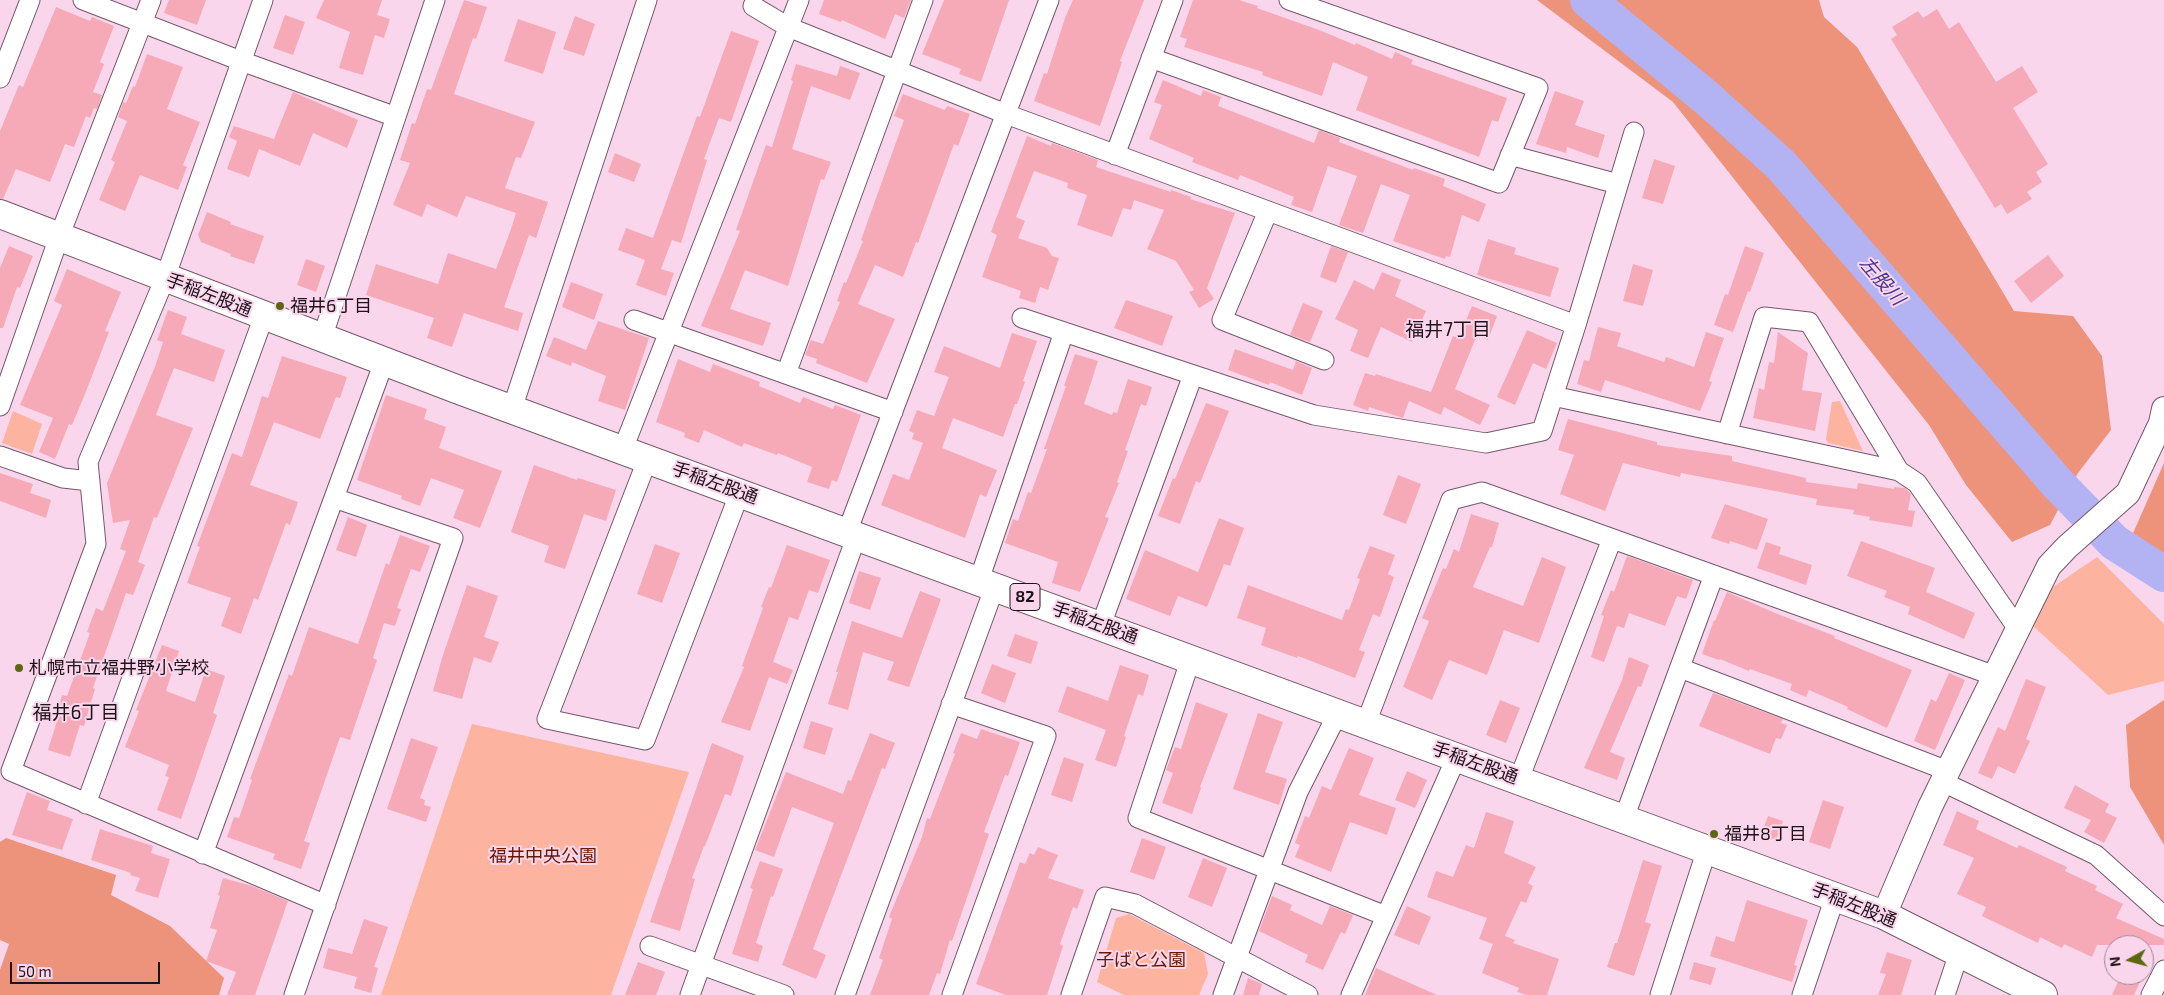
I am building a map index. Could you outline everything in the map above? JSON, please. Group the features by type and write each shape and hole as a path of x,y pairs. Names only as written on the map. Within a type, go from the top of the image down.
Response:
{"main road":[{"name":"手稲左股通","path":"0,214 384,362 1884,915 2043,995"}],"street":[{"path":"0,78 30,0"},
{"path":"83,0 241,61 396,117"},
{"path":"0,406 59,237 151,0"},
{"path":"263,0 164,278 88,462 96,544 11,771 326,905"},
{"path":"322,338 435,0"},
{"path":"512,409 647,0"},
{"path":"623,449 799,0"},
{"path":"786,374 923,0"},
{"path":"690,995 893,412 1049,0"},
{"path":"1115,155 1173,0"},
{"path":"1151,58 1499,183 1538,88 1288,0"},
{"path":"753,6 788,28 1006,114 1576,325"},
{"path":"1022,318 1314,415 1486,443 1542,431 1634,132"},
{"path":"1510,155 1618,184"},
{"path":"1268,211 1222,320 1324,360"},
{"path":"86,804 264,316"},
{"path":"1727,434 1764,317 1809,322 1899,471"},
{"path":"634,320 893,412"},
{"path":"844,995 951,704 1064,332"},
{"path":"203,854 384,362"},
{"path":"1101,625 1193,374"},
{"path":"1554,396 1899,471 1917,483 2018,629"},
{"path":"1884,915 1945,777 2049,566 2067,547 2128,493 2161,423 2164,409"},
{"path":"0,456 63,478 90,481"},
{"path":"648,458 547,719 645,740 740,492"},
{"path":"1366,723 1451,500 1482,492 1995,676"},
{"path":"294,995 453,538 334,498"},
{"path":"1519,779 1612,539"},
{"path":"1624,818 1714,575"},
{"path":"1191,658 1138,818 1386,916"},
{"path":"1680,668 1945,777 2096,855 2164,916"},
{"path":"951,704 1046,736 952,995"},
{"path":"1223,995 1298,792 1338,713"},
{"path":"1352,995 1457,756"},
{"path":"1660,995 1707,849"},
{"path":"1071,995 1104,897 1135,904 1308,995"},
{"path":"1802,995 1835,897"},
{"path":"650,946 784,995"},
{"path":"1945,995 1959,953"},
{"path":"2151,995 2164,970"}],"green space":[{"path":"1840,401 1863,451 1828,443 1826,439 1832,402"},
{"path":"13,411 42,424 32,454 2,443"},
{"path":"2097,557 2164,624 2164,681 2108,695 2032,625 2053,587"},
{"name":"福井中央公園","path":"472,724 689,772 611,995 381,995"},
{"name":"子ばと公園","path":"1129,914 1204,953 1208,974 1199,995 1124,995 1097,982 1116,918"}],"shaded area":[{"path":"1537,0 1819,0 1824,17 1857,47 2014,311 2073,316 2102,356 2111,430 2078,473 2050,525 2012,542 1966,485 1929,425 1673,102"},
{"path":"2164,463 2164,589 2130,540"},
{"path":"2164,700 2164,845 2130,787 2126,725"},
{"path":"6,838 116,875 111,895 170,926 224,978 219,995 0,995 0,970 9,944 0,940 0,842"}],"building":[{"path":"169,0 206,0 197,25 164,13"},
{"path":"324,0 382,0 377,15 390,19 384,38 375,35 363,75 339,68 350,32 316,18"},
{"path":"464,0 487,7 476,39 473,38 454,94 535,122 521,158 516,157 505,188 548,202 536,238 529,235 504,307 523,313 518,331 464,313 452,347 427,338 434,318 366,295 376,264 438,284 448,253 496,269 511,229 516,213 466,196 457,217 427,204 422,217 393,205 410,163 400,160 412,123 415,124 427,89 431,90"},
{"path":"824,0 911,0 904,18 895,14 885,39 842,20 841,22 819,14"},
{"path":"944,0 1009,0 981,82 959,74 961,69 922,54"},
{"path":"1073,0 1144,0 1120,61 1122,62 1100,126 1034,101 1044,73 1047,74 1065,18"},
{"path":"1193,0 1239,0 1355,45 1356,43 1392,59 1395,52 1413,60 1411,64 1507,98 1498,122 1492,120 1479,157 1356,110 1368,77 1333,62 1322,96 1262,75 1263,72 1184,47 1187,39 1180,37"},
{"path":"56,7 90,21 92,17 114,26 100,62 104,64 93,92 102,95 97,109 94,108 90,118 86,116 74,147 65,144 50,182 16,169 3,199 0,199 0,131 19,85 23,87"},
{"path":"1937,9 1949,29 1959,22 1996,82 2022,66 2038,92 2013,108 2048,164 2036,172 2042,182 2027,192 2032,199 2007,214 2001,204 1995,208 1891,39 1897,35 1892,27 1918,11 1923,18"},
{"path":"285,15 305,22 293,55 273,48"},
{"path":"575,16 595,24 584,56 563,49"},
{"path":"518,19 556,32 543,74 504,61"},
{"path":"731,31 759,41 731,122 719,118 704,159 707,160 681,243 672,240 661,269 674,273 666,296 636,285 645,260 618,250 626,228 653,238 697,116 700,117"},
{"path":"147,54 183,67 167,109 200,122 183,165 187,167 178,190 140,175 125,211 99,200 115,162 111,160 127,121 118,117 123,102 126,103 133,86 135,87"},
{"path":"796,64 837,76 840,66 860,73 850,100 811,86 792,149 831,162 824,180 821,179 788,286 745,270 730,309 771,323 763,346 701,326 740,231 736,230 766,145 772,147 793,81 791,80"},
{"path":"1163,80 1201,96 1203,90 1221,97 1218,106 1314,143 1319,130 1340,138 1339,142 1413,170 1414,168 1445,179 1443,186 1486,204 1479,222 1462,215 1450,257 1446,256 1445,259 1393,241 1410,195 1381,184 1363,233 1339,225 1357,176 1328,166 1312,212 1291,205 1294,197 1240,175 1238,180 1192,162 1194,158 1149,139 1162,105 1154,102"},
{"path":"1555,91 1584,101 1575,125 1605,135 1598,158 1567,147 1566,153 1536,144"},
{"path":"293,92 358,120 347,148 313,133 300,166 259,149 249,177 227,169 237,141 229,137 234,126 274,139"},
{"path":"903,94 945,110 947,106 970,114 958,146 954,144 918,243 916,242 903,277 875,265 858,304 895,319 867,383 816,363 817,359 805,355 811,340 823,344 840,302 837,301 844,282 846,283 863,241 861,240 904,120 894,116"},
{"path":"1027,136 1051,146 1052,143 1098,160 1096,167 1171,192 1171,190 1191,197 1190,199 1235,213 1207,288 1214,299 1199,308 1189,292 1194,290 1176,261 1147,249 1164,210 1134,200 1131,210 1123,208 1112,237 1077,225 1087,195 1067,188 1068,183 1034,171 1016,217 1025,221 1018,238 1047,248 1052,256 1059,258 1048,290 1040,287 1035,303 1019,298 1021,291 982,277 997,235 991,232"},
{"path":"615,153 641,164 634,182 608,172"},
{"path":"1654,159 1675,166 1663,204 1642,198"},
{"path":"207,212 231,222 230,224 264,236 254,264 230,256 231,254 201,242 198,235"},
{"path":"1488,239 1516,248 1514,254 1559,268 1550,297 1477,275"},
{"path":"9,246 33,256 20,288 17,287 3,328 0,328 0,268"},
{"path":"1331,246 1348,252 1336,283 1320,277"},
{"path":"1745,246 1764,253 1733,332 1714,325 1725,294 1728,295"},
{"path":"2048,255 2064,276 2031,303 2014,281"},
{"path":"306,259 325,266 316,292 297,285"},
{"path":"1633,264 1653,270 1643,306 1623,301"},
{"path":"67,269 121,292 105,331 109,332 85,394 72,425 69,424 55,459 39,452 53,418 20,405 62,305 54,301"},
{"path":"1382,272 1401,280 1395,296 1426,311 1412,342 1381,327 1368,358 1350,351 1358,330 1335,319 1354,280 1374,290"},
{"path":"571,282 603,294 594,320 562,307"},
{"path":"1126,300 1173,316 1162,346 1114,328"},
{"path":"1303,303 1323,311 1310,342 1290,335"},
{"path":"1472,306 1497,316 1488,340 1477,335 1455,389 1490,405 1480,425 1444,407 1441,415 1409,401 1403,418 1369,407 1368,411 1353,405 1365,373 1375,376 1376,374 1431,392 1453,336 1459,338"},
{"path":"168,310 187,317 181,334 225,350 214,382 174,368 167,385 156,415 193,428 157,518 154,517 138,562 145,565 133,595 126,593 93,688 95,689 84,726 80,725 70,757 48,750 58,718 56,717 62,695 67,696 90,633 87,632 96,608 103,611 126,551 120,549 130,520 113,523 107,483 156,364 163,342 157,340"},
{"path":"598,321 649,338 625,410 598,401 606,376 572,362 571,366 546,356 554,337 586,350"},
{"path":"1598,327 1621,333 1617,346 1664,362 1666,357 1694,367 1706,332 1724,338 1709,381 1712,382 1700,411 1605,380 1601,392 1577,384 1584,360 1589,361"},
{"path":"1527,330 1557,343 1546,369 1533,363 1515,405 1497,397"},
{"path":"1778,332 1808,353 1802,390 1822,393 1815,431 1753,418 1759,388 1764,390 1769,362 1774,363"},
{"path":"1012,333 1037,341 1023,381 1025,382 1003,437 953,418 942,448 997,470 986,497 980,494 965,538 881,505 893,474 909,480 923,443 912,439 914,433 909,431 917,410 934,416 949,377 934,372 944,346 1000,368"},
{"path":"1235,349 1293,370 1296,361 1312,368 1302,395 1270,382 1269,385 1228,370"},
{"path":"1075,354 1098,361 1084,404 1112,415 1113,412 1117,413 1128,379 1152,387 1146,406 1141,404 1125,450 1128,451 1117,482 1119,483 1105,517 1109,518 1080,592 1052,583 1058,562 1005,543 1013,519 1018,521 1028,492 1031,493 1047,449 1044,449"},
{"path":"282,356 347,377 340,398 336,397 320,439 274,422 250,485 298,502 290,525 286,523 258,600 254,598 241,634 221,626 231,598 187,583 200,547 197,546 232,453 242,457 262,396 268,398"},
{"path":"678,359 710,372 713,364 760,382 759,386 800,403 803,397 833,409 835,405 861,415 837,482 832,480 829,489 807,482 812,467 778,453 777,455 744,443 742,447 704,430 699,443 684,437 685,433 656,422"},
{"path":"386,395 427,409 424,419 446,427 439,448 502,471 480,528 453,518 464,490 431,478 420,506 401,499 402,496 357,480"},
{"path":"1206,403 1229,411 1200,483 1196,481 1180,524 1158,516"},
{"path":"1568,419 1657,442 1657,445 1732,456 1732,461 1806,478 1806,482 1857,489 1858,483 1894,489 1894,487 1905,488 1911,494 1908,510 1915,511 1912,527 1869,520 1870,517 1853,514 1854,510 1816,505 1817,499 1681,473 1680,477 1623,463 1605,511 1560,494 1574,455 1558,450"},
{"path":"534,465 577,480 578,478 616,490 606,521 584,514 565,569 544,562 549,546 511,532"},
{"path":"0,473 33,484 30,493 51,500 46,518 0,501"},
{"path":"1398,475 1421,484 1406,524 1383,515"},
{"path":"1725,504 1768,519 1757,550 1730,541 1729,544 1711,538"},
{"path":"1471,514 1499,523 1492,547 1490,547 1473,587 1523,606 1542,557 1566,567 1539,643 1504,630 1487,675 1449,660 1432,700 1403,687 1429,621 1422,618 1443,568 1446,569 1454,549 1459,552"},
{"path":"348,517 367,525 356,557 336,550"},
{"path":"1219,518 1244,528 1230,566 1224,564 1207,607 1178,596 1170,616 1126,599 1145,550 1198,572"},
{"path":"400,535 430,546 420,572 411,569 397,608 401,609 395,626 384,623 373,658 377,660 350,740 340,737 304,841 310,843 301,869 273,859 275,854 227,837 234,817 239,818 252,780 250,779 289,674 292,676 309,627 358,644 386,563 389,565"},
{"path":"1861,541 1935,568 1926,592 1975,613 1964,639 1908,614 1910,607 1884,597 1887,591 1847,576"},
{"path":"1766,542 1781,547 1779,554 1812,565 1806,585 1757,568"},
{"path":"655,544 680,553 662,603 637,594"},
{"path":"787,545 830,560 818,593 809,590 798,620 789,617 773,662 793,670 787,684 769,677 750,731 721,722 744,667 742,666 763,608 761,607 769,587 771,588"},
{"path":"1370,546 1395,555 1388,574 1394,577 1380,617 1373,614 1359,650 1365,652 1355,678 1298,656 1297,658 1261,645 1266,628 1237,618 1248,585 1342,620 1346,609 1349,610 1360,579 1357,578"},
{"path":"1627,556 1693,580 1686,599 1677,596 1665,626 1629,613 1624,628 1617,626 1604,662 1591,657 1604,616 1601,615 1611,590 1614,592"},
{"path":"859,571 881,578 870,610 849,603"},
{"path":"467,585 498,596 484,637 499,642 491,663 474,657 462,699 433,691 442,658"},
{"path":"920,591 941,599 909,687 887,680 894,662 863,652 848,710 828,704 852,621 902,638"},
{"path":"1727,592 1912,670 1887,728 1847,709 1848,707 1809,690 1806,697 1790,690 1792,684 1702,654 1714,620"},
{"path":"1015,634 1038,642 1031,664 1007,656"},
{"path":"162,645 179,651 166,691 195,702 206,669 225,676 213,713 217,715 181,819 157,810 169,777 165,776 169,765 125,747 139,711 136,710"},
{"path":"1629,657 1649,665 1641,687 1638,686 1610,752 1625,758 1617,780 1584,768 1622,680"},
{"path":"992,664 1016,673 1005,703 981,693"},
{"path":"1120,665 1149,675 1143,696 1138,694 1116,767 1095,760 1106,730 1058,712 1067,686 1108,701"},
{"path":"1949,673 1965,680 1935,750 1914,741 1931,699 1936,702"},
{"path":"2026,679 2046,687 2026,739 2030,741 2015,774 1998,766 1992,779 1978,773 1998,727 2005,731"},
{"path":"1713,693 1783,719 1781,723 1787,725 1781,739 1776,738 1770,754 1699,726"},
{"path":"1500,700 1520,708 1506,743 1486,735"},
{"path":"1196,702 1228,714 1200,787 1192,814 1162,803 1173,773 1166,770 1175,747 1181,749"},
{"path":"1258,713 1283,722 1265,772 1287,779 1279,805 1233,789"},
{"path":"811,721 833,728 825,755 803,748"},
{"path":"981,729 1020,742 1008,776 1005,775 984,832 989,834 952,941 950,940 940,974 937,973 929,995 870,995 883,960 879,958 892,919 889,917 922,837 927,818 930,819 961,733 977,739"},
{"path":"870,733 895,743 885,769 882,768 813,949 826,955 816,979 782,965 834,823 792,807 774,857 755,850 786,772 843,794 848,780 851,781"},
{"path":"411,738 438,747 420,798 425,800 424,805 431,807 426,822 387,809"},
{"path":"712,743 744,756 731,796 725,794 692,878 695,879 680,931 650,922"},
{"path":"1349,748 1374,758 1359,795 1396,808 1387,835 1350,822 1331,872 1295,857 1300,845 1295,843 1305,816 1309,818 1322,786 1331,790"},
{"path":"1064,757 1084,764 1072,802 1051,795"},
{"path":"1407,771 1427,780 1415,808 1395,800"},
{"path":"2075,785 2109,804 2105,812 2117,818 2104,843 2084,832 2091,820 2064,808"},
{"path":"27,792 50,801 47,810 73,819 62,850 12,835"},
{"path":"1823,800 1844,807 1830,849 1809,842"},
{"path":"1957,811 1979,821 1976,829 2017,848 2019,845 2067,867 2065,871 2097,886 2095,890 2123,904 2116,918 2164,939 2164,945 2154,945 2154,935 2104,935 2104,945 2097,945 2092,957 2064,944 2062,948 2040,937 2038,943 1982,916 1986,907 1957,894 1974,858 1943,845"},
{"path":"1486,812 1514,821 1504,853 1536,867 1528,883 1533,886 1526,903 1521,901 1505,936 1515,940 1513,943 1559,959 1547,995 1527,995 1517,992 1519,988 1482,973 1493,944 1479,939 1487,918 1427,897 1436,871 1453,877 1466,845 1474,848"},
{"path":"1768,816 1783,821 1776,840 1761,835"},
{"path":"100,829 153,846 151,853 170,859 158,898 135,891 140,878 130,875 131,873 91,860"},
{"path":"1142,838 1166,847 1154,880 1130,872"},
{"path":"1038,847 1058,855 1048,878 1084,890 1077,909 1073,907 1060,944 1063,946 1047,995 1006,995 976,984 1020,862 1025,864 1030,853 1034,855"},
{"path":"1203,858 1227,868 1212,907 1188,897"},
{"path":"1643,860 1662,866 1645,922 1651,924 1634,976 1607,967 1615,943 1617,943"},
{"path":"760,861 783,869 773,897 771,896 756,943 763,946 758,962 732,954 753,889 750,888"},
{"path":"223,878 252,886 288,901 255,995 227,995 236,972 206,961 217,930 210,928 220,896 218,895"},
{"path":"1272,896 1292,905 1290,910 1322,925 1330,906 1353,915 1345,934 1341,932 1323,970 1305,962 1308,955 1259,931"},
{"path":"1747,900 1808,920 1794,965 1797,966 1792,982 1710,956 1716,936 1734,942"},
{"path":"1407,906 1431,917 1419,945 1394,935"},
{"path":"364,919 388,927 374,967 378,968 371,993 354,988 357,977 323,968 328,948 352,954"},
{"path":"1887,952 1912,960 1901,995 1878,995 1886,974 1880,973"},
{"path":"638,962 665,972 656,995 625,995"},
{"path":"1694,962 1716,968 1711,985 1689,979"},
{"path":"1376,968 1437,995 1365,995"},
{"path":"1248,978 1262,984 1259,995 1243,995"},
{"path":"2116,985 2138,985 2134,995 2112,995"}],"waterway":[{"name":"左股川","path":"1588,0 1708,99 1781,165 2057,483 2114,542 2164,574"}],"place":[{"name":"福井6丁目","path":"280,306"},
{"name":"札幌市立福井野小学校","path":"19,668"},
{"name":"福井8丁目","path":"1714,834"}],"district":[{"name":"福井7丁目","path":"1448,330"},
{"name":"福井6丁目","path":"76,713"}]}
